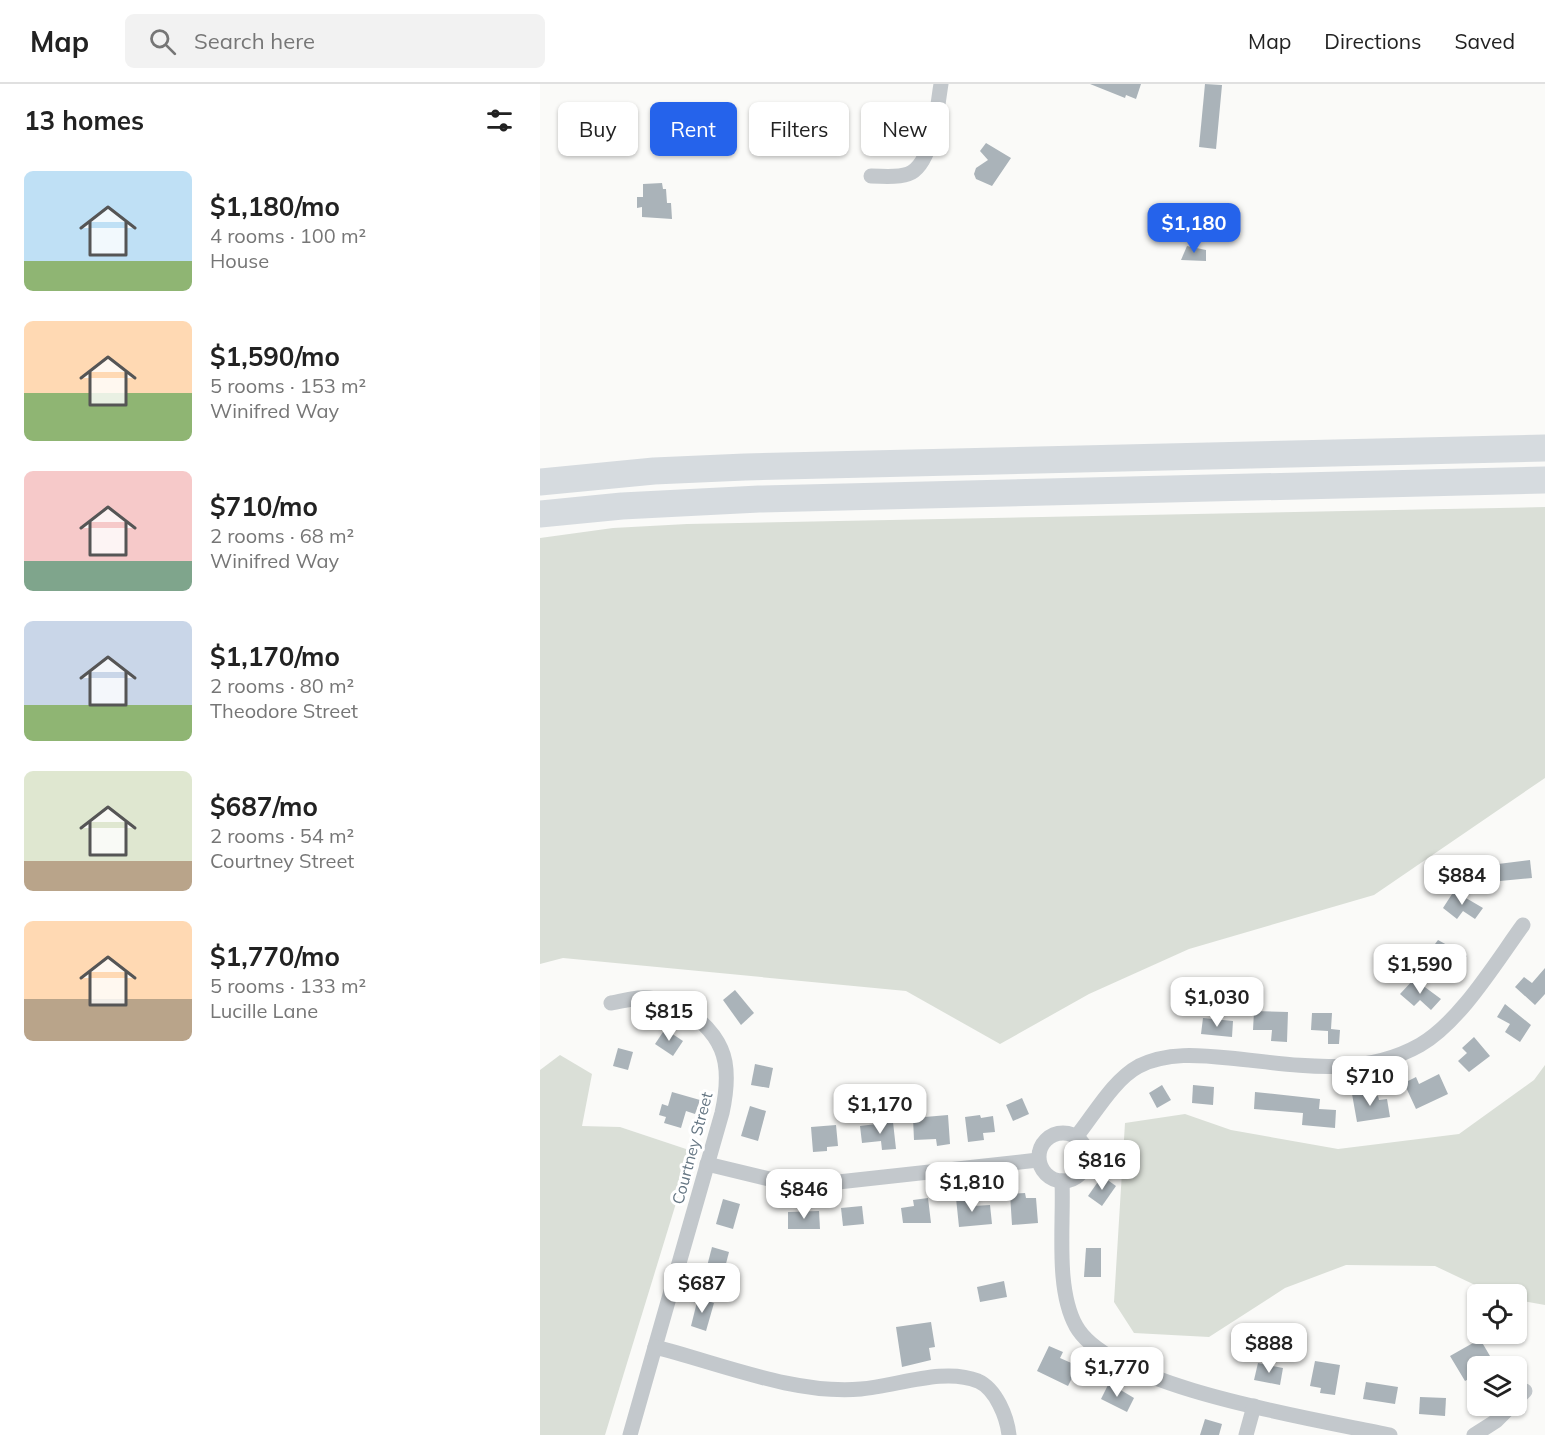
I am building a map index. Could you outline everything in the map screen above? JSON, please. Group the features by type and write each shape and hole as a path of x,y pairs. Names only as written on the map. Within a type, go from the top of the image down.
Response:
{"highway":[{"path":"540,482 734,468 1545,448"},
{"path":"540,514 634,505 759,499 1545,480"}],"street":[{"path":"871,176 900,176 911,173 920,166 930,142 941,84"},
{"path":"1076,1137 1130,1074 1138,1067 1164,1057 1201,1055 1332,1068 1378,1063 1421,1045 1461,1009 1523,925"},
{"name":"Courtney Street","path":"610,1003 639,998 661,999 678,1006 700,1021 715,1037 725,1060 727,1087 630,1435"},
{"path":"1063,1133 1076,1137 1086,1152 1085,1164 1074,1178 1062,1181 1046,1175 1038,1160 1041,1146 1050,1136 1063,1133"},
{"path":"707,1164 782,1182 820,1184 1038,1160"},
{"path":"1062,1181 1067,1304 1076,1326 1086,1339 1102,1352 1169,1384 1254,1406 1390,1435"},
{"path":"655,1347 769,1378 840,1389 862,1389 940,1378 967,1378 981,1382 991,1391 1005,1419 1009,1435"},
{"path":"1246,1435 1254,1406"},
{"path":"1474,1435 1502,1416"}],"shaded area":[{"path":"1545,507 1545,778 1374,895 1189,949 1089,994 1000,1044 906,991 563,958 540,964 540,538 613,528 687,524"},
{"path":"560,1055 592,1074 582,1126 620,1127 692,1151 605,1435 540,1435 540,1070"},
{"path":"1545,1065 1545,1305 1527,1302 1527,1284 1473,1284 1435,1266 1346,1265 1285,1288 1209,1337 1134,1333 1114,1302 1125,1123 1185,1114 1231,1130 1338,1149 1459,1134 1534,1080"}],"building":[{"path":"1090,84 1141,84 1136,99 1126,95 1125,98"},
{"path":"1205,84 1222,85 1216,149 1199,147"},
{"path":"986,143 1011,158 992,186 976,179 974,174 976,168 988,160 980,151"},
{"path":"662,183 663,189 666,189 667,203 671,203 672,219 642,217 642,207 637,208 637,197 643,197 643,184"},
{"path":"1187,246 1206,250 1206,261 1181,260"},
{"path":"1530,860 1532,878 1500,881 1498,864"},
{"path":"1454,891 1483,908 1475,919 1463,911 1457,919 1443,908"},
{"path":"1438,940 1467,956 1458,968 1446,960 1441,967 1426,956"},
{"path":"1545,968 1545,994 1535,1005 1515,987 1524,977 1532,983"},
{"path":"1414,979 1441,999 1431,1010 1420,1000 1414,1006 1400,994"},
{"path":"735,990 754,1013 741,1025 723,1000"},
{"path":"1505,1004 1531,1025 1520,1042 1505,1032 1510,1024 1497,1017"},
{"path":"1254,1011 1288,1012 1287,1042 1271,1041 1272,1030 1253,1030"},
{"path":"1312,1013 1332,1013 1331,1029 1340,1030 1339,1044 1328,1044 1328,1031 1311,1030"},
{"path":"1203,1018 1233,1021 1232,1037 1201,1034"},
{"path":"665,1029 683,1041 673,1056 655,1044"},
{"path":"1474,1037 1490,1056 1469,1072 1458,1061 1467,1053 1462,1048"},
{"path":"618,1048 633,1052 628,1070 613,1066"},
{"path":"755,1064 773,1068 769,1088 751,1085"},
{"path":"1439,1074 1448,1094 1416,1109 1404,1083 1416,1077 1419,1084"},
{"path":"1162,1085 1171,1100 1157,1108 1149,1093"},
{"path":"1193,1085 1214,1087 1213,1105 1192,1103"},
{"path":"672,1092 700,1100 695,1114 686,1111 681,1128 664,1123 666,1117 659,1115 662,1104 668,1106"},
{"path":"1255,1092 1320,1099 1319,1109 1336,1110 1335,1128 1302,1125 1303,1113 1254,1109"},
{"path":"1368,1092 1368,1097 1378,1096 1379,1100 1387,1099 1390,1117 1357,1122 1352,1094"},
{"path":"1022,1098 1029,1114 1013,1121 1006,1105"},
{"path":"750,1106 766,1111 758,1141 741,1136"},
{"path":"948,1115 950,1144 937,1146 936,1139 914,1140 913,1118"},
{"path":"980,1115 981,1118 993,1116 995,1132 983,1133 984,1140 968,1142 965,1117"},
{"path":"893,1122 896,1149 882,1150 881,1141 862,1143 860,1126"},
{"path":"836,1125 838,1146 827,1147 827,1151 813,1152 811,1127"},
{"path":"1102,1176 1116,1186 1102,1206 1088,1196"},
{"path":"1025,1193 1026,1198 1036,1198 1038,1223 1012,1225 1010,1194"},
{"path":"972,1196 973,1206 990,1205 992,1224 959,1227 956,1198"},
{"path":"928,1198 931,1223 903,1223 901,1208 914,1206 913,1200"},
{"path":"723,1199 740,1204 733,1229 716,1224"},
{"path":"862,1206 864,1224 843,1226 841,1208"},
{"path":"819,1211 820,1229 788,1229 788,1212"},
{"path":"712,1247 729,1252 721,1283 704,1278"},
{"path":"1086,1248 1101,1248 1101,1277 1084,1277"},
{"path":"1004,1281 1007,1297 980,1302 977,1287"},
{"path":"698,1298 714,1303 706,1331 691,1326"},
{"path":"931,1322 935,1347 929,1348 931,1360 902,1367 896,1327"},
{"path":"1471,1344 1483,1344 1490,1356 1467,1356 1467,1380 1465,1381 1450,1356"},
{"path":"1049,1346 1063,1352 1060,1358 1078,1366 1068,1386 1037,1371"},
{"path":"1315,1361 1340,1365 1335,1395 1320,1393 1321,1388 1310,1386"},
{"path":"1258,1363 1283,1368 1280,1385 1254,1380"},
{"path":"1366,1382 1398,1387 1395,1404 1363,1399"},
{"path":"1109,1383 1134,1398 1127,1412 1101,1399"},
{"path":"1420,1397 1446,1398 1445,1416 1419,1414"},
{"path":"1205,1419 1222,1424 1219,1435 1200,1435"}]}
